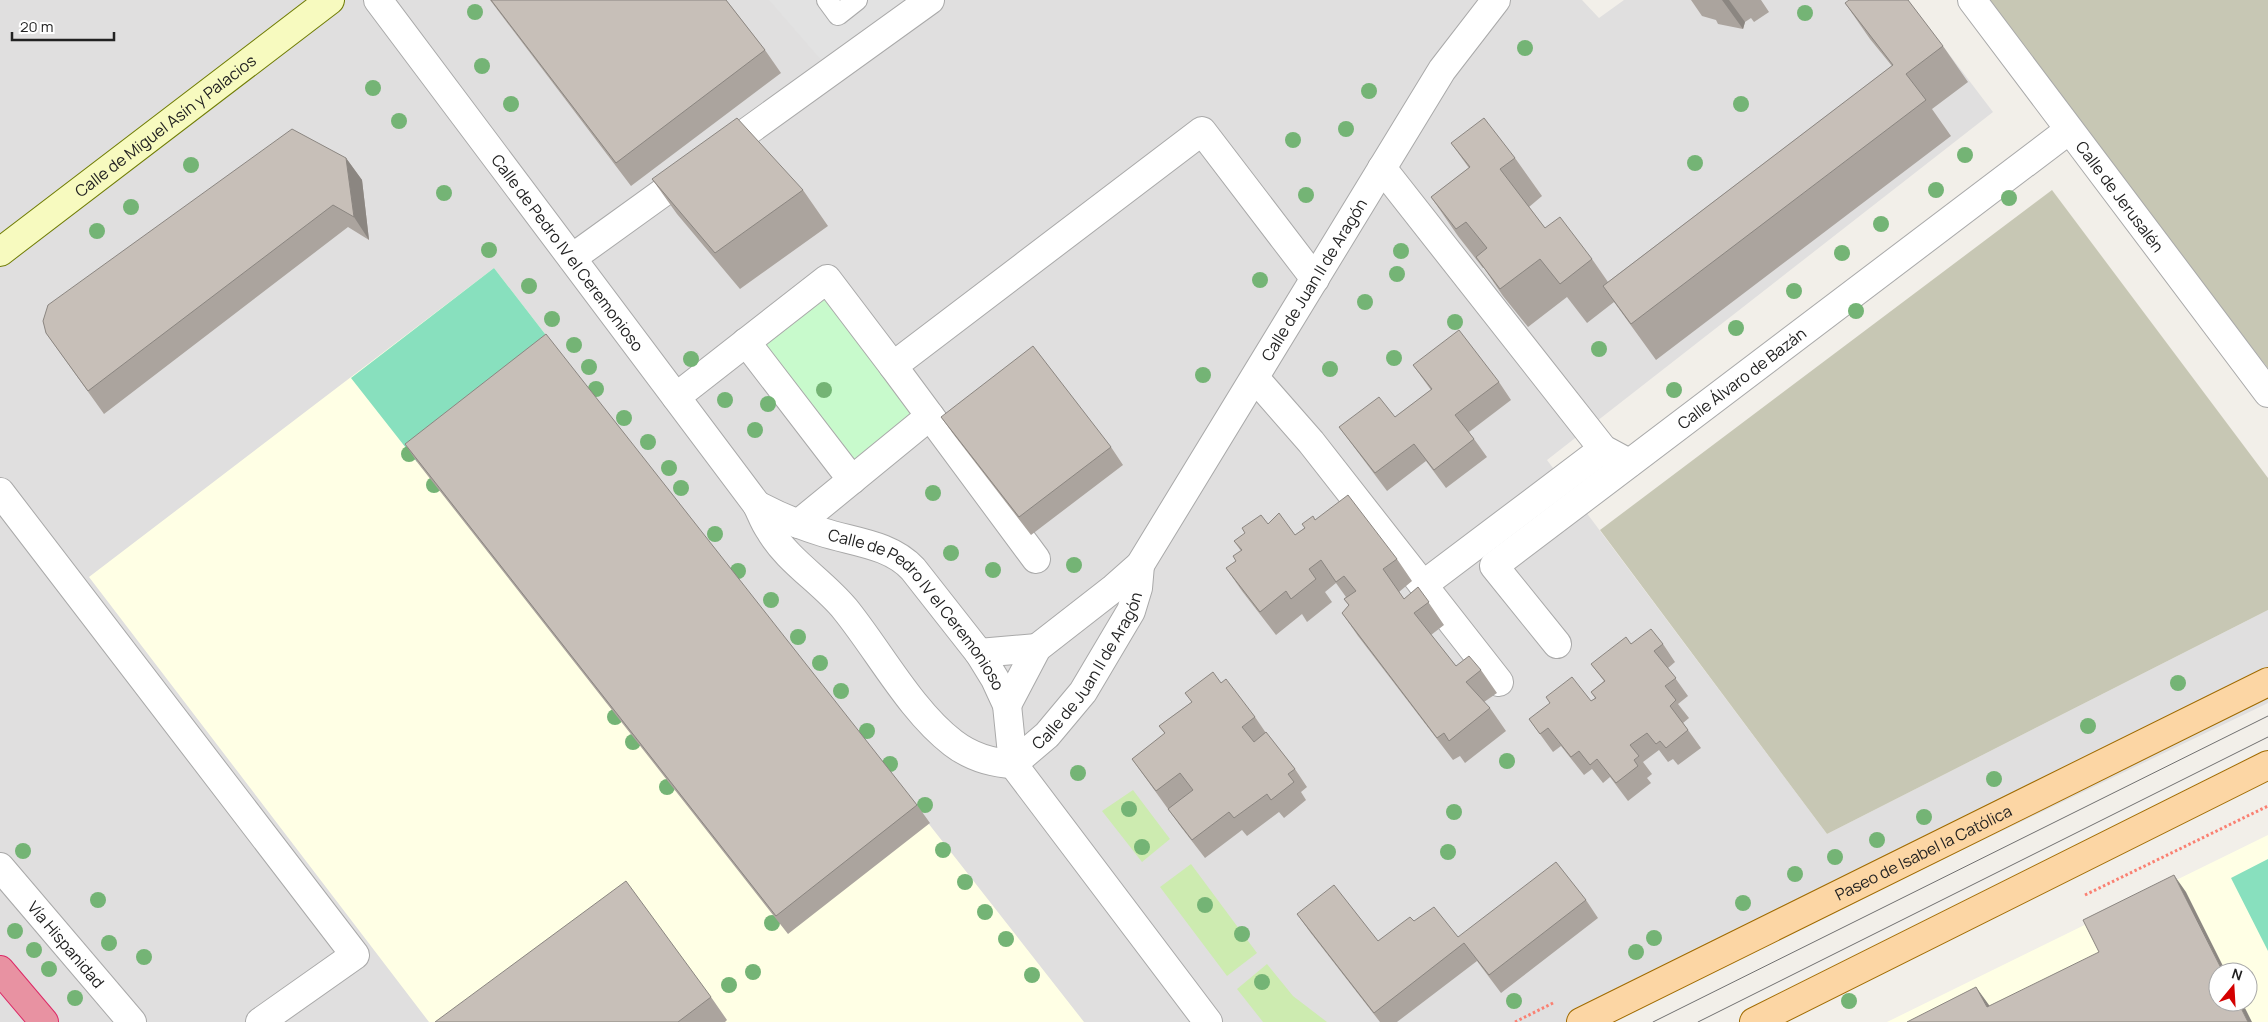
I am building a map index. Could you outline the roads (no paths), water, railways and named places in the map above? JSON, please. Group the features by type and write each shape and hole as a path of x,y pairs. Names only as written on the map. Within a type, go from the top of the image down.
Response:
{"highway":[{"path":"0,970 44,1022"}],"main road":[{"name":"Paseo de Isabel la Católica","path":"1581,1022 2268,682"},
{"path":"1754,1022 2268,765"}],"street":[{"name":"Calle de Miguel Asín y Palacios","path":"0,252 330,0"},
{"name":"Calle de Pedro IV el Ceremonioso","path":"378,0 758,505 769,530 785,550 836,599 936,727 965,751 989,761 1013,764 1007,705 995,679 979,652 913,569 901,558 886,550 798,524 758,505"},
{"path":"572,258 930,0"},
{"name":"Calle de Juan II de Aragón","path":"1007,705 1037,648 1114,588 1140,565 1442,70 1496,0"},
{"name":"Calle de Jerusalén","path":"1972,0 2268,394"},
{"name":"Calle Álvaro de Bazán","path":"1557,644 1494,566 2069,130"},
{"path":"893,366 1202,131 1315,279"},
{"path":"1382,168 1603,449 1629,463"},
{"path":"676,397 827,279 1036,559"},
{"path":"746,342 852,480"},
{"path":"1255,378 1311,442 1499,682"},
{"path":"798,524 930,416"},
{"path":"1423,585 1603,449"},
{"path":"0,492 356,955 260,1022"},
{"name":"Calle de Juan II de Aragón","path":"1013,764 1047,735 1083,692 1130,611 1138,588 1140,565"},
{"path":"979,652 1037,648"},
{"path":"1013,764 1207,1022"},
{"name":"Vía Hispanidad","path":"0,867 132,1022"}],"lane":[{"path":"827,0 838,15 857,0"}],"tram line":[{"path":"1653,1022 2268,716"},
{"path":"1698,1022 2268,737"}]}
